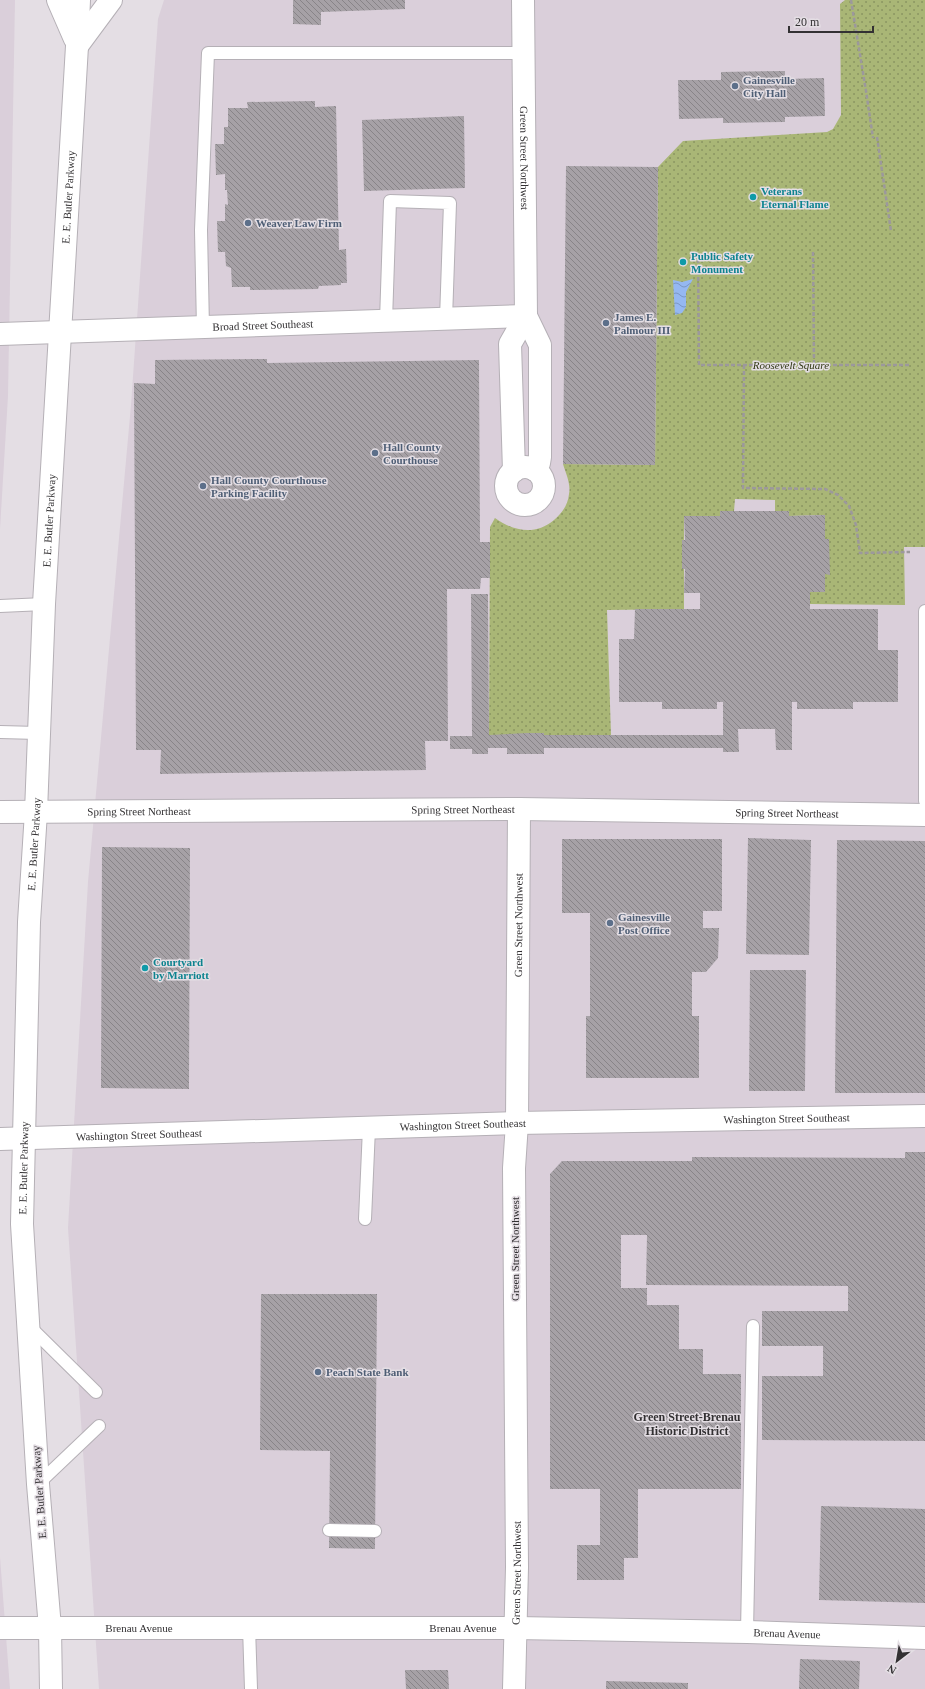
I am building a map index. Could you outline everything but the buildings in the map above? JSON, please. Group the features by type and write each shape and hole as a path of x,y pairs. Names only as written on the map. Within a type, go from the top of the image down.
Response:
{"main road":[{"path":"58,0 78,46"},
{"name":"E. E. Butler Parkway","path":"51,1689 50,1628 38,1484 22,1224 29,922 36,812 44,604 78,46 79,0"},
{"path":"78,46 111,0"},
{"name":"Green Street Northwest","path":"523,0 526,316 540,346 540,457 539,464 524,471 510,344 526,316"},
{"name":"Broad Street Southeast","path":"0,334 526,316"},
{"name":"Green Street Northwest","path":"514,1689 516,1628 514,1168 517,1123 519,809"},
{"name":"Spring Street Northeast","path":"0,812 519,809 925,815"},
{"name":"Washington Street Southeast","path":"0,1139 517,1123 925,1116"},
{"name":"Brenau Avenue","path":"0,1628 516,1628 747,1632 925,1638"}],"lane":[{"path":"204,328 201,230 208,53 524,53"},
{"path":"386,321 390,201 450,203 446,319"},
{"path":"0,606 44,604"},
{"path":"925,611 925,801"},
{"path":"0,732 38,733"},
{"path":"365,1219 369,1128"},
{"path":"28,1325 96,1392"},
{"path":"747,1632 753,1326"},
{"path":"38,1484 99,1426"},
{"path":"329,1530 375,1531"},
{"path":"249,1627 251,1689"}],"path":[{"path":"850,0 866,91 872,138"},
{"path":"877,137 891,231"},
{"path":"813,252 814,365 909,365"},
{"path":"698,253 699,365 766,365"},
{"path":"744,365 743,488 825,489 838,495 849,506 856,525 860,553 910,552"}],"shaded area":[{"path":"0,0 15,0 8,396 0,529"},
{"path":"164,0 925,0 925,1689 99,1689 68,1228 88,882 131,405 158,19"},
{"path":"0,1557 10,1689 0,1689"}],"green space":[{"name":"Roosevelt Square","path":"845,0 925,0 925,547 904,547 905,605 810,604 810,592 825,592 825,515 789,516 775,511 775,500 735,499 734,511 720,511 720,516 684,516 684,609 607,610 611,735 489,735 490,527 495,518 509,526 524,530 539,528 554,520 560,515 568,498 569,483 563,464 655,465 658,167 683,141 827,132 833,129 841,115 840,4"}],"water":[{"path":"693,279 686,292 686,307 682,313 675,315 673,280 682,282"}],"place":[{"name":"Gainesville City Hall","path":"735,86"},
{"name":"Veterans Eternal Flame","path":"753,197"},
{"name":"Weaver Law Firm","path":"248,223"},
{"name":"Public Safety Monument","path":"683,262"},
{"name":"James E. Palmour III","path":"606,323"},
{"name":"Hall County Courthouse","path":"375,453"},
{"name":"Hall County Courthouse Parking Facility","path":"203,486"},
{"name":"Gainesville Post Office","path":"610,923"},
{"name":"Courtyard by Marriott","path":"145,968"},
{"name":"Peach State Bank","path":"318,1372"}],"district":[{"name":"Green Street-Brenau Historic District","path":"687,1424"}]}
